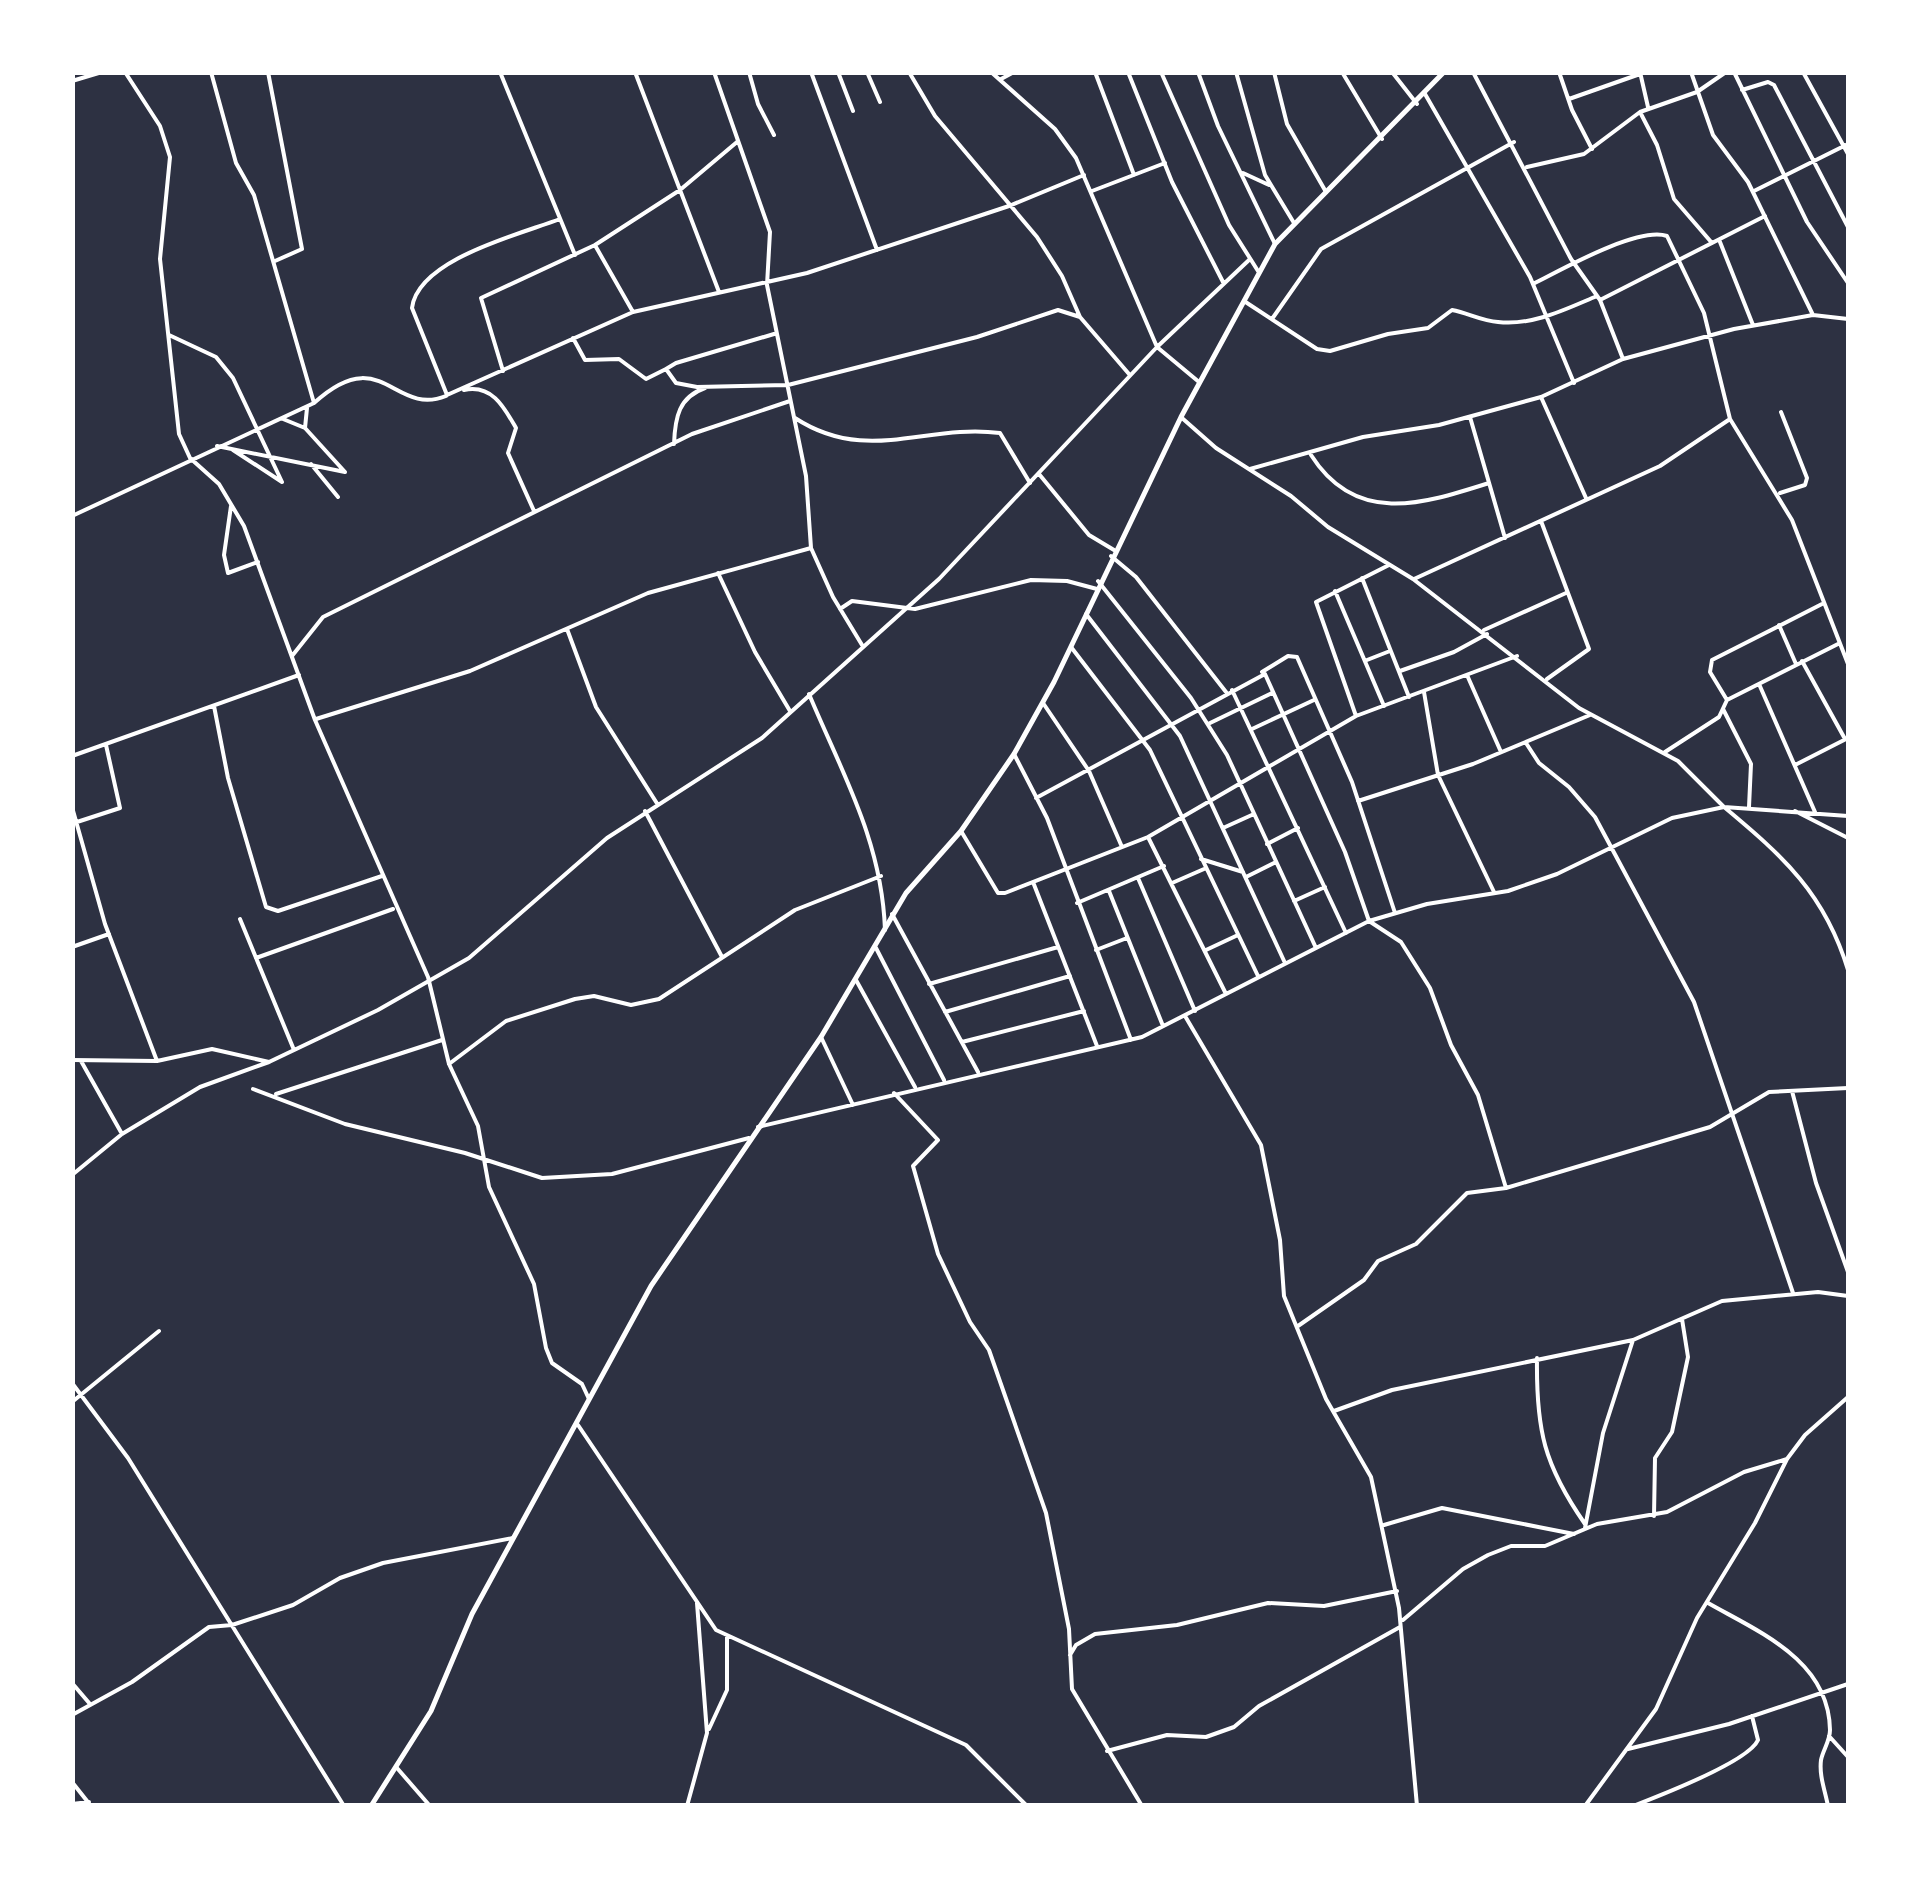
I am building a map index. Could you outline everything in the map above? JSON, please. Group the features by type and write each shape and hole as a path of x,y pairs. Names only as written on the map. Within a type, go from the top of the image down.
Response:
{"street":[{"path":"124,72 160,126 170,157 170,192 160,240 176,426 190,458 219,484 231,503 258,562 315,720 394,908 428,977 449,1064 478,1126 493,1198 534,1284 543,1338 552,1362 582,1384 589,1401"},
{"path":"211,72 236,163 254,195 273,261 311,405 305,428"},
{"path":"268,72 302,249 273,261"},
{"path":"500,72 574,256"},
{"path":"635,72 720,294"},
{"path":"714,72 770,232 767,285 806,476 810,548 862,645"},
{"path":"749,72 758,104 774,136"},
{"path":"811,72 877,250"},
{"path":"838,72 853,111"},
{"path":"868,72 880,102"},
{"path":"909,72 936,116 1062,276 1080,317 1130,375"},
{"path":"991,72 1055,128 1092,191 1128,288 1158,347 1199,382"},
{"path":"999,80 1014,72"},
{"path":"1095,72 1134,174"},
{"path":"1128,72 1194,231 1223,282"},
{"path":"1161,72 1228,225 1258,272"},
{"path":"1198,72 1218,126 1275,244"},
{"path":"1236,72 1269,185 1294,223"},
{"path":"1274,72 1287,124 1326,192"},
{"path":"1342,72 1382,139"},
{"path":"1392,72 1417,104"},
{"path":"371,1806 431,1711 472,1614 651,1286 820,1036 876,948 892,914 961,831 1014,754 1071,646 1180,417 1275,244 1417,104 1444,72"},
{"path":"1473,72 1514,142 1574,263 1598,298 1623,359"},
{"path":"1559,72 1592,149"},
{"path":"1691,72 1713,135 1734,156 1814,316"},
{"path":"1527,167 1592,149 1613,128 1648,107 1696,92 1726,72"},
{"path":"1734,72 1807,222 1848,283"},
{"path":"1804,72 1848,154"},
{"path":"72,81 101,73"},
{"path":"1568,100 1640,73 1648,107"},
{"path":"1742,90 1772,82 1848,226"},
{"path":"1425,94 1533,284 1574,382"},
{"path":"1640,112 1657,146 1674,200 1712,243"},
{"path":"504,371 481,298 594,245 680,190 737,142"},
{"path":"1272,319 1321,249 1514,142"},
{"path":"1753,192 1846,145"},
{"path":"1092,191 1165,162"},
{"path":"1243,174 1269,185"},
{"path":"447,395 633,312 767,285 1009,206 1084,175"},
{"path":"1244,302 1317,348 1330,351 1388,334 1428,328 1452,310 1498,322 1548,317 1680,260 1765,216"},
{"path":"447,395 412,308 413,298 438,270 466,255 560,219"},
{"path":"1533,284 1574,263 1657,234 1667,236 1710,336 1730,419 1778,493 1848,664"},
{"path":"1719,240 1754,325"},
{"path":"594,245 633,312"},
{"path":"72,1175 122,1134 200,1087 269,1062 378,1010 428,977 469,958 524,905 645,811 762,738 939,578 1130,375 1249,260"},
{"path":"1840,266 1848,261"},
{"path":"666,369 676,384 788,385 977,336 1058,310 1080,317"},
{"path":"1250,470 1364,437 1541,397 1623,359 1710,336 1814,316 1848,319"},
{"path":"573,338 585,360 619,358 646,379 719,348 776,334"},
{"path":"169,335 216,357 233,378 282,482 233,450"},
{"path":"72,516 311,405 332,387 357,376 388,384 416,398 472,388 501,402 516,428 508,452 534,511"},
{"path":"674,444 680,408 689,394 708,387"},
{"path":"1541,397 1586,499"},
{"path":"292,656 323,617 534,511 576,496 674,444 742,414 790,401"},
{"path":"1778,493 1805,485 1807,478 1781,412"},
{"path":"1470,416 1505,538"},
{"path":"1180,417 1485,632 1590,716 1665,752 1814,892 1834,926 1848,970"},
{"path":"217,446 345,472 305,428 280,418"},
{"path":"794,418 822,434 855,442 898,441 973,430 1000,433 1030,483"},
{"path":"1412,579 1660,466 1730,419"},
{"path":"1310,453 1333,484 1403,507 1489,484"},
{"path":"311,464 330,493 338,497"},
{"path":"1038,474 1089,535 1136,577 1241,707 1346,934"},
{"path":"231,503 231,528 224,555 228,573 258,562"},
{"path":"1541,521 1589,648 1546,679"},
{"path":"315,720 470,671 648,592 810,548"},
{"path":"1356,716 1317,607 1319,598 1389,565"},
{"path":"718,572 755,652 790,711"},
{"path":"1362,578 1409,697"},
{"path":"840,609 852,602 914,609 1031,580 1097,585 1208,724 1316,948"},
{"path":"1335,590 1384,706"},
{"path":"1399,671 1454,652 1485,632 1566,593"},
{"path":"1727,700 1710,672 1712,660 1822,604"},
{"path":"1086,614 1172,723 1285,963"},
{"path":"1779,625 1847,739 1794,765"},
{"path":"567,629 596,707 658,805"},
{"path":"1665,752 1719,718 1727,700 1838,644"},
{"path":"1071,646 1144,740 1258,976"},
{"path":"1365,661 1390,651"},
{"path":"1036,798 1295,655 1358,801 1395,914"},
{"path":"961,831 998,893 1033,882 1148,837 1356,716 1517,656"},
{"path":"1258,674 1264,674 1300,748 1346,852 1370,922 1401,942 1423,975 1451,1044 1478,1095 1506,1188"},
{"path":"72,756 299,675"},
{"path":"1467,675 1501,752"},
{"path":"1759,684 1815,812"},
{"path":"1424,692 1438,775 1494,892"},
{"path":"1208,724 1274,693"},
{"path":"809,694 866,818 881,876 885,930"},
{"path":"1252,729 1314,700"},
{"path":"1043,702 1088,771 1122,848"},
{"path":"214,706 228,778 266,907 278,911 382,876"},
{"path":"1723,709 1751,764 1748,808"},
{"path":"1358,801 1526,743 1590,716"},
{"path":"1526,743 1538,764 1569,787 1595,818 1614,848 1632,894 1694,1002 1793,1293"},
{"path":"76,822 120,808 106,745"},
{"path":"1014,754 1036,798 1132,1040"},
{"path":"756,1127 768,1128 914,1087 1132,1040 1370,922 1557,874 1672,818 1724,807 1790,808 1848,816"},
{"path":"72,808 109,934 157,1061"},
{"path":"1790,808 1848,834"},
{"path":"645,811 722,959"},
{"path":"1223,828 1254,814"},
{"path":"1267,844 1298,828"},
{"path":"1148,837 1226,994"},
{"path":"1201,859 1244,874 1276,862"},
{"path":"1077,903 1164,866"},
{"path":"1172,883 1206,868"},
{"path":"449,1064 506,1021 586,997 644,1004 722,959 795,910 881,876"},
{"path":"1138,878 1195,1010"},
{"path":"1033,882 1098,1047"},
{"path":"1294,900 1325,886"},
{"path":"1109,892 1163,1026"},
{"path":"256,958 394,908"},
{"path":"892,914 978,1072"},
{"path":"240,919 294,1050"},
{"path":"72,948 109,934"},
{"path":"1206,950 1238,935"},
{"path":"1096,950 1127,938"},
{"path":"929,984 1058,946"},
{"path":"876,948 944,1080"},
{"path":"946,1012 1070,976"},
{"path":"856,980 914,1087"},
{"path":"962,1042 1084,1011"},
{"path":"1186,1016 1260,1144 1280,1240 1284,1296 1334,1411 1371,1477 1402,1623 1417,1806"},
{"path":"820,1036 853,1105"},
{"path":"273,1096 442,1040"},
{"path":"72,1060 157,1061 212,1048 269,1062"},
{"path":"81,1062 122,1134"},
{"path":"1296,1328 1364,1280 1378,1261 1416,1244 1467,1194 1506,1188 1710,1127 1761,1094 1848,1088"},
{"path":"253,1089 345,1124 485,1158 518,1174 564,1178 647,1167 749,1138"},
{"path":"1792,1091 1816,1183 1848,1272"},
{"path":"894,1093 938,1140 913,1166 938,1254 996,1368 1046,1514 1069,1630 1072,1689 1142,1806"},
{"path":"1334,1411 1392,1390 1633,1340 1722,1301 1793,1293 1848,1296"},
{"path":"1654,1516 1655,1458 1672,1432 1688,1358 1682,1319"},
{"path":"72,1402 158,1331"},
{"path":"1585,1527 1603,1434 1633,1340"},
{"path":"1537,1358 1537,1406 1548,1463 1585,1527"},
{"path":"72,1383 128,1458 344,1806"},
{"path":"1584,1806 1656,1708 1787,1459 1805,1435 1848,1397"},
{"path":"578,1426 713,1626 727,1636 966,1744 1027,1806"},
{"path":"1107,1751 1168,1735 1195,1738 1219,1733 1402,1623 1463,1569 1488,1554 1512,1546 1545,1546 1585,1527 1654,1516 1744,1472 1787,1459"},
{"path":"1384,1525 1442,1508 1574,1534"},
{"path":"72,1715 132,1682 208,1627 232,1625 293,1605 340,1578 384,1563 513,1538"},
{"path":"1069,1657 1076,1646 1096,1634 1177,1625 1268,1603 1324,1606 1396,1591"},
{"path":"696,1598 707,1733"},
{"path":"1708,1603 1790,1650 1803,1663 1820,1692 1830,1736 1848,1757"},
{"path":"687,1806 707,1733 727,1690 727,1636"},
{"path":"72,1683 90,1704"},
{"path":"1626,1749 1752,1716 1848,1684"},
{"path":"1634,1806 1711,1773 1754,1748 1758,1740 1752,1716"},
{"path":"1828,1806 1821,1762 1830,1736"},
{"path":"396,1767 430,1806"},
{"path":"72,1782 90,1804"},
{"path":"72,1804 90,1804"}]}
